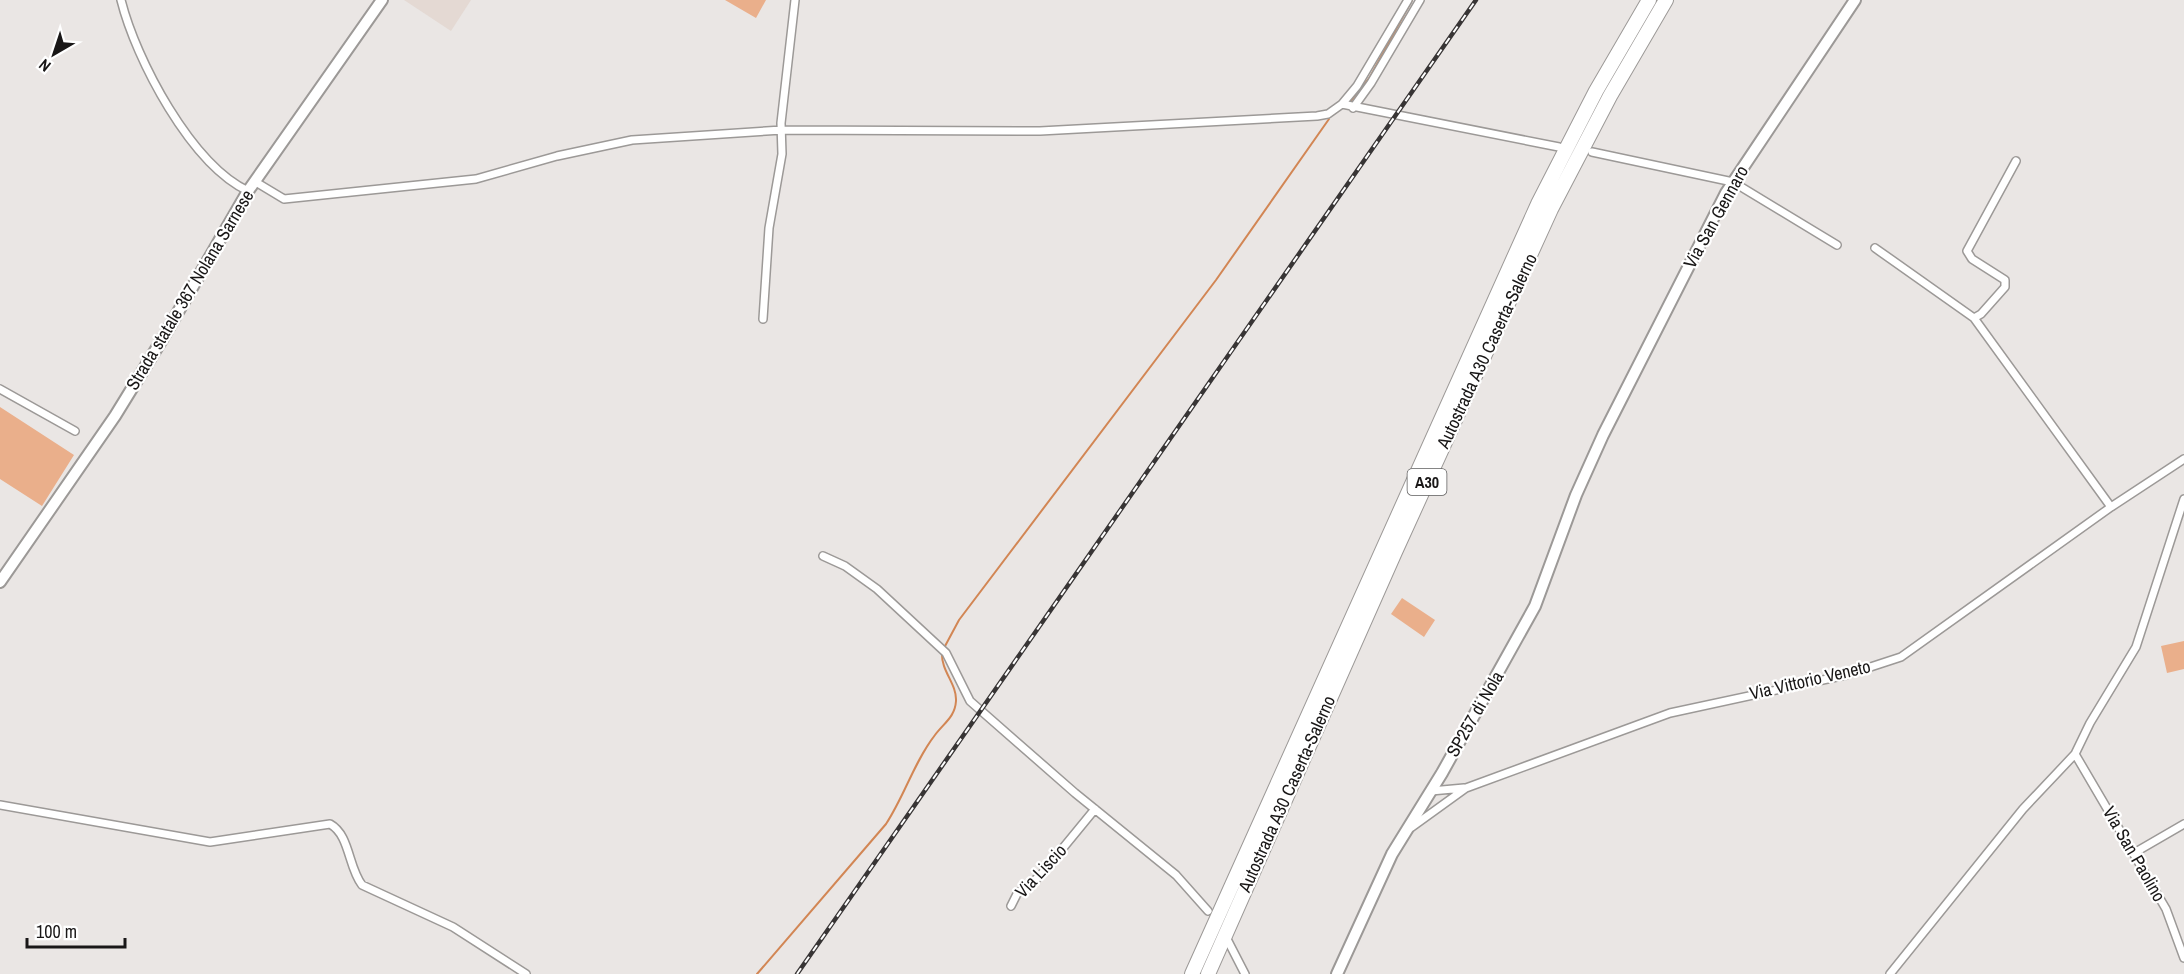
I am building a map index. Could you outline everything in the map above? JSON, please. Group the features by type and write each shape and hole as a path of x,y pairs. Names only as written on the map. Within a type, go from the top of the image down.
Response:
{"highway":[{"name":"Autostrada A30 Caserta-Salerno","path":"1192,974 1538,204 1596,91 1649,0"},
{"name":"Autostrada A30 Caserta-Salerno","path":"1208,974 1390,562 1551,209 1610,96 1666,0"}],"street":[{"path":"121,0 140,57 165,103 221,176 284,199 476,179 557,156 632,140 782,130 1040,132 1317,116 1328,114 1342,104 1357,86 1408,0"},
{"name":"Strada statale 367 Nolana Sarnese","path":"0,582 115,416 251,186 382,0"},
{"path":"763,319 769,228 782,154 781,123 795,0"},
{"path":"1353,108 1371,83 1420,0"},
{"name":"Via San Gennaro","path":"1598,446 1733,182 1855,0"},
{"path":"1342,104 1559,147"},
{"path":"1592,152 1733,182 1837,245"},
{"path":"1974,318 1981,314 2005,287 2004,280 1972,259 1967,251 2016,161"},
{"path":"1875,248 1974,318 2111,507"},
{"path":"0,389 75,431"},
{"name":"SP257 di Nola","path":"1337,974 1375,888 1403,834 1442,772 1535,606 1580,486 1598,446"},
{"name":"Via Vittorio Veneto","path":"1403,834 1438,806 1466,788 1670,713 1846,675 1901,657 2111,507 2184,459"},
{"path":"1890,974 2022,809 2075,754 2090,723 2136,647 2184,499"},
{"path":"823,556 845,566 877,589 946,653 970,701 1095,809 1176,875 1208,911"},
{"name":"Via San Paolino","path":"2075,754 2166,909 2184,958"},
{"path":"1442,772 1443,784 1452,789"},
{"path":"1431,791 1466,788"},
{"path":"0,805 210,842 330,824 344,841 356,876 369,891 447,924 525,974"},
{"name":"Via Liscio","path":"1011,906 1017,894 1040,876 1095,809"},
{"path":"2134,853 2184,824"},
{"path":"1228,941 1245,974"}],"shaded area":[{"path":"404,0 471,0 451,31"},
{"path":"725,0 766,0 756,18"},
{"path":"0,407 74,455 42,506 0,479"},
{"path":"1402,598 1435,620 1424,637 1391,614"},
{"path":"2184,641 2184,669 2167,673 2161,646"}],"waterway":[{"path":"1350,102 1370,77 1412,0"},
{"path":"944,648 959,620 1216,280 1329,119"},
{"path":"757,974 886,824 928,745 951,716 955,707 956,695 944,666 942,653"}],"railway":[{"path":"797,974 1476,0"}]}
